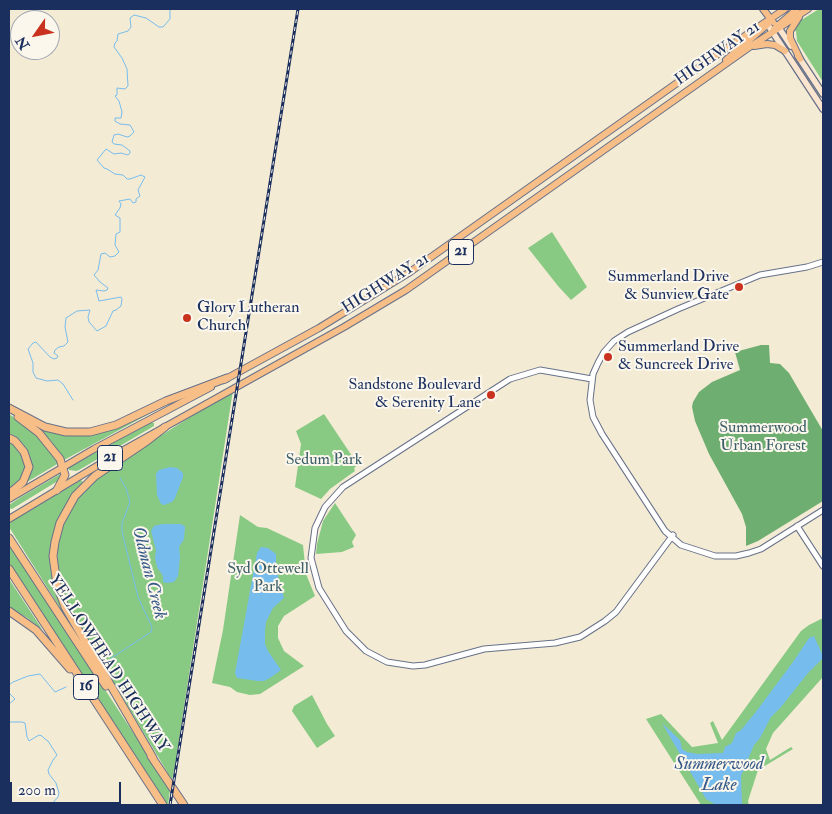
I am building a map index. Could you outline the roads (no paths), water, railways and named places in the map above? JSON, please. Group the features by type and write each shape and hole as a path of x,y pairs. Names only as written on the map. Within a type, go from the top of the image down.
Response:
{"highway":[{"path":"9,408 44,427 73,433 96,431 116,425 166,401 228,378"},
{"path":"9,412 39,433 51,446 64,466 65,479 57,490"},
{"path":"153,758 65,607 57,586 53,556 56,536 62,518 80,490 95,476 147,441 164,426"},
{"path":"9,438 15,441 24,452 29,467 23,482 9,494"},
{"path":"9,534 23,558"},
{"name":"YELLOWHEAD HIGHWAY","path":"9,538 184,805"},
{"name":"YELLOWHEAD HIGHWAY","path":"9,569 163,805"},
{"path":"9,611 29,624 43,637 69,668 94,704 99,706"}],"main road":[{"path":"763,9 823,94"},
{"name":"HIGHWAY 21","path":"9,498 64,466 312,332 410,272 773,22 786,9"},
{"path":"800,59 790,38 790,31 802,10"},
{"name":"HIGHWAY 21","path":"773,22 802,10"},
{"path":"719,69 722,63 773,22"},
{"name":"HIGHWAY 21","path":"10,518 164,426 344,327 406,290 773,32 773,22"},
{"path":"773,32 823,109"},
{"path":"748,48 767,44 776,45 785,50"}],"street":[{"path":"823,262 807,267 760,275 644,324 614,340 604,352 592,379 590,400 593,416 602,434 665,531 692,550 715,556 736,556 761,549 823,510"},
{"path":"592,379 540,370 510,379 422,435 338,492 325,507 315,528 311,558 319,588 346,631 362,648 377,658 399,664 425,665 474,650 555,643 580,637 605,622 616,612 672,537"},
{"path":"797,526 823,566"}],"water":[{"path":"170,467 177,468 183,473 183,477 175,498 172,502 164,505 161,504 157,495 156,474 159,470"},
{"path":"180,524 185,527 184,539 179,547 178,576 174,582 163,582 163,576 157,567 155,558 156,550 151,531 154,526"},
{"path":"261,547 268,548 276,554 276,569 284,598 273,608 266,622 265,631 265,644 281,670 264,681 258,681 237,678 235,673 257,553"},
{"name":"Summerwood Lake","path":"814,636 822,654 822,659 771,717 754,745 741,776 742,805 716,805 706,799 662,723 680,740 682,749 687,752 697,754 723,753 725,747 732,743 736,733 741,730 755,713 809,638"}],"waterway":[{"name":"Oldman Creek","path":"73,400 63,384 58,380 47,381 36,378 28,349 36,342 50,357 57,358 58,356 54,353 55,350 68,342 65,327 66,318 77,311 90,310 89,322 97,331 106,326 113,311 121,306 121,297 99,301 96,290 104,291 108,288 94,275 98,270 101,254 105,253 110,257 115,256 119,252 115,245 116,234 120,232 120,218 115,215 120,208 121,204 119,201 130,199 133,203 136,202 136,199 140,196 138,190 145,177 141,175 127,179 123,175 115,174 104,168 97,160 106,149 114,154 128,155 130,151 122,145 112,142 114,135 118,134 127,137 134,132 130,125 120,124 115,121 115,118 121,118 122,112 119,101 115,96 117,95 117,88 125,89 128,86 127,69 114,47 118,34 128,31 131,27 130,18 134,15 146,18 159,27 163,27 170,19 170,9"},
{"name":"Oldman Creek","path":"110,659 151,632 152,627 138,597 122,532 122,523 130,502 126,488 120,478"},
{"name":"Oldman Creek","path":"9,685 28,676 40,674 55,692 66,687"},
{"name":"Oldman Creek","path":"9,693 15,699 9,704"},
{"name":"Oldman Creek","path":"9,722 25,723 29,741 39,735 42,736 48,741 57,755 48,770 56,783 59,793 51,805"}],"railway":[{"path":"170,805 298,9"}],"place":[{"name":"Summerland Drive & Sunview Gate","path":"739,287"},
{"name":"Glory Lutheran Church","path":"187,318"},
{"name":"Summerland Drive & Suncreek Drive","path":"608,357"},
{"name":"Sandstone Boulevard & Serenity Lane","path":"491,395"}],"park label":[{"name":"Summerwood Urban Forest","path":"763,438"},
{"name":"Sedum Park","path":"324,461"},
{"name":"Syd Ottewell Park","path":"268,579"}]}
